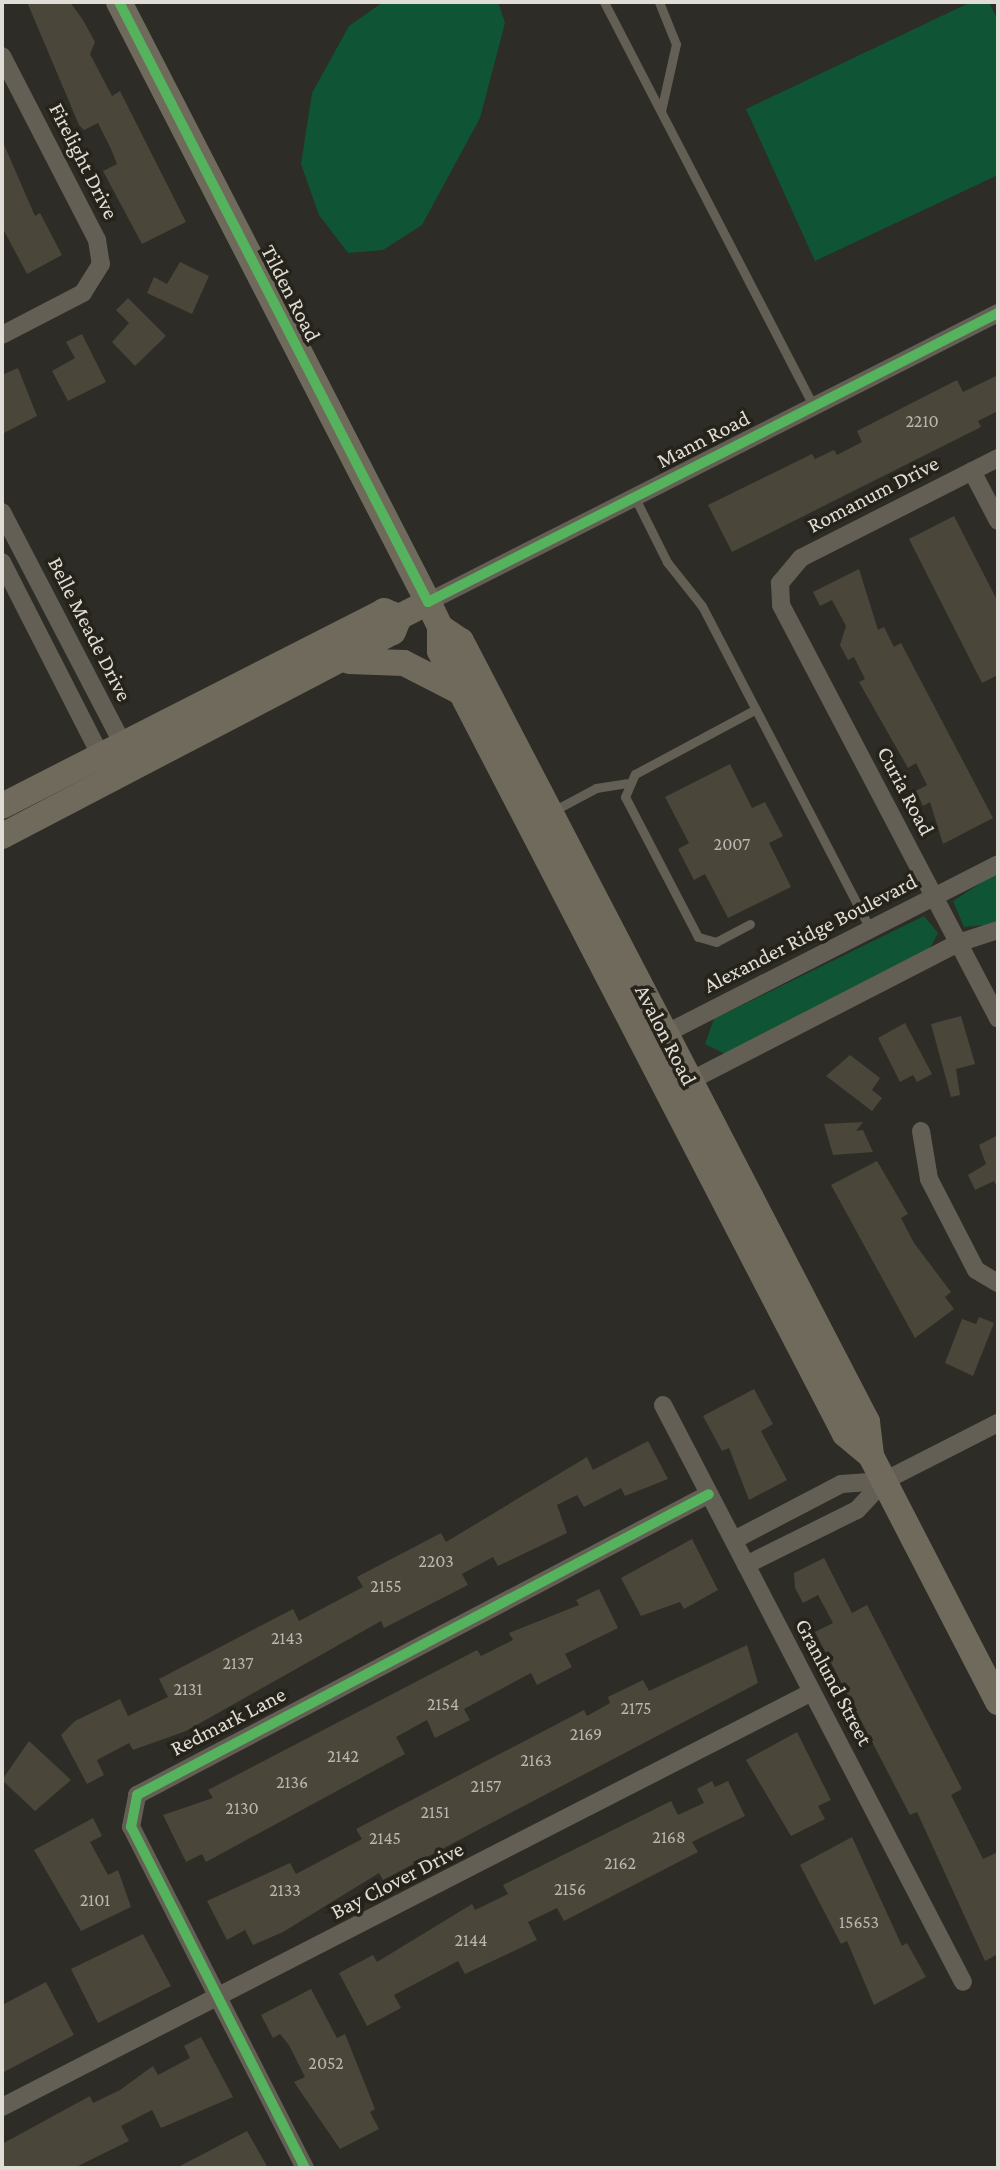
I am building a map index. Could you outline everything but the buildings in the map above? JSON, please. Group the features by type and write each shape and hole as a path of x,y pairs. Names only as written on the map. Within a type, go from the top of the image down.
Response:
{"main road":[{"name":"Tilden Road","path":"119,2 428,602"},
{"path":"2,836 393,632 399,617 428,602"},
{"name":"Avalon Road","path":"428,602 440,627 440,651 655,1040 845,1434 871,1456 998,1702"},
{"path":"2,806 384,611 399,617"},
{"name":"Avalon Road","path":"440,627 461,641 551,812 655,1040"},
{"path":"330,666 364,657 394,660 461,692"}],"street":[{"name":"Firelight Drive","path":"2,56 97,240 101,264 83,293 2,335"},
{"name":"Mann Road","path":"428,602 998,313"},
{"name":"Romanum Drive","path":"780,583 801,558 998,458"},
{"path":"972,471 998,521"},
{"name":"Belle Meade Drive","path":"2,512 62,627 111,749"},
{"name":"Belle Meade Drive","path":"2,562 41,638 124,773"},
{"name":"Curia Road","path":"780,583 781,605 998,1019"},
{"path":"41,638 62,627"},
{"name":"Alexander Ridge Boulevard","path":"655,1040 998,864"},
{"path":"679,1087 958,943 998,930"},
{"path":"921,1131 929,1179 976,1270 998,1283"},
{"name":"Granlund Street","path":"663,1405 963,1982"},
{"path":"746,1565 857,1510 884,1481 998,1423"},
{"path":"734,1540 841,1484 884,1481"},
{"name":"Redmark Lane","path":"305,2168 131,1827 137,1795 709,1494"},
{"path":"784,1514 797,1540"},
{"name":"Bay Clover Drive","path":"2,2107 812,1692"}],"lane":[{"path":"604,2 813,406"},
{"path":"659,2 676,44 661,111"},
{"path":"634,496 756,709 870,929"},
{"path":"551,812 596,788 627,783 756,709"},
{"path":"627,783 629,811 698,937 716,942 750,924"}],"green space":[{"path":"383,2 498,2 505,23 480,118 422,225 383,250 348,253 319,215 301,164 312,93 349,26"},
{"path":"971,2 989,2 998,21 998,175 815,261 746,109"},
{"path":"998,872 998,924 964,927 953,901"},
{"path":"924,916 938,933 929,950 725,1054 705,1044 714,1019"}],"cycle path":[{"path":"119,2 428,602 998,313"},
{"path":"305,2168 131,1827 137,1795 709,1494"}]}
